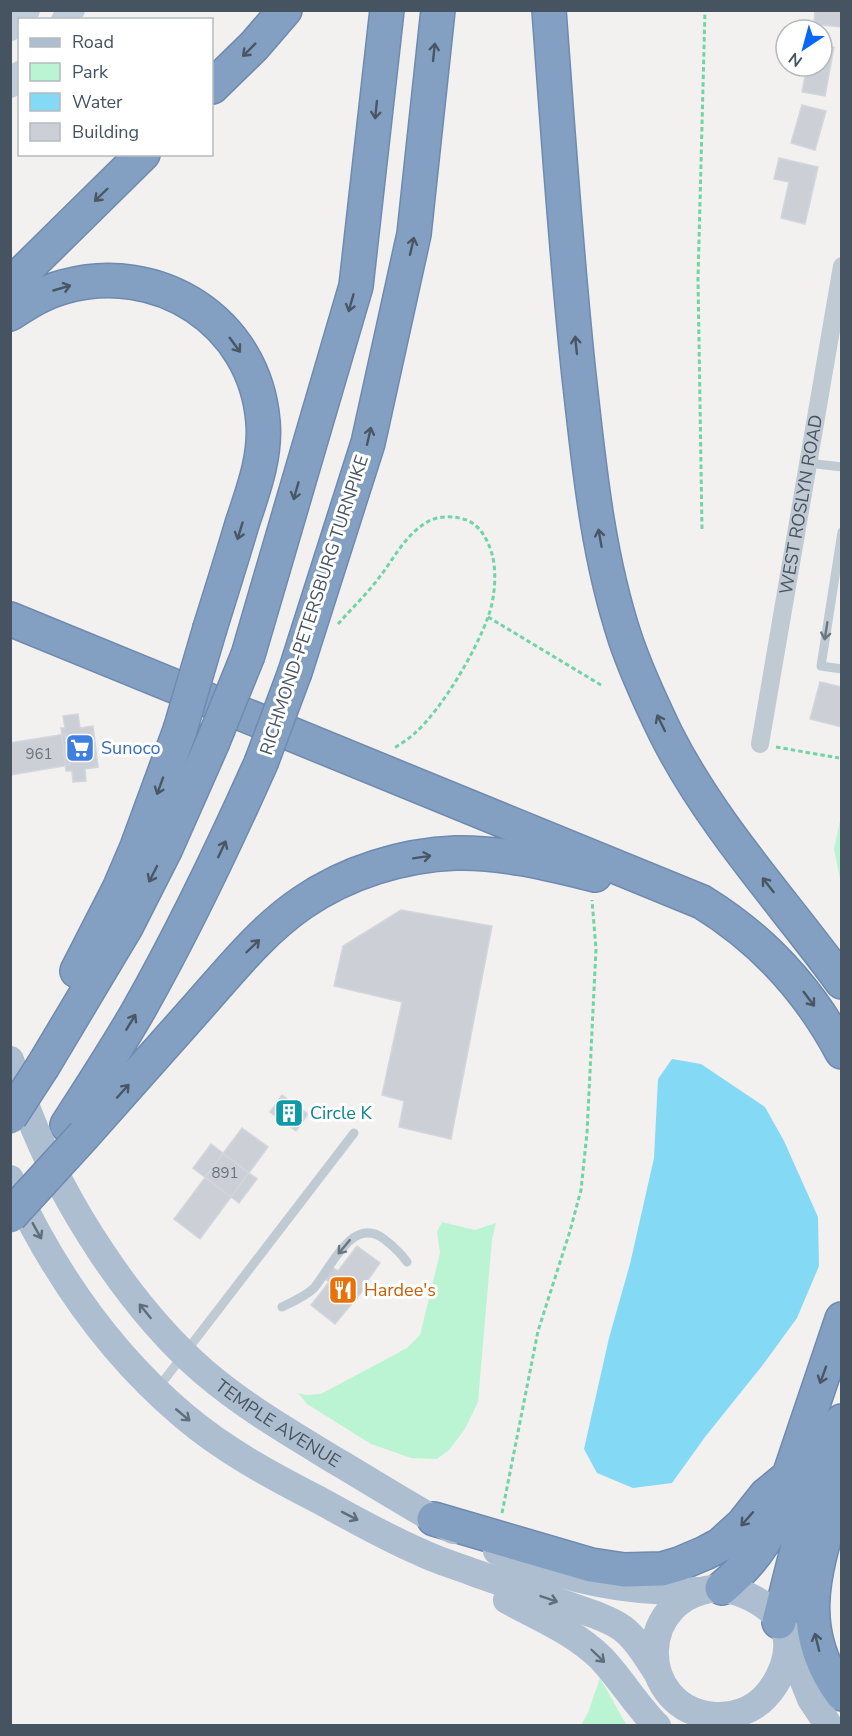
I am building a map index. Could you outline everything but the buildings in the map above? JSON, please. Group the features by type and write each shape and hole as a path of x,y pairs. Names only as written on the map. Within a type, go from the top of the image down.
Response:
{"highway":[{"path":"213,86 254,46 285,10"},
{"path":"10,1117 30,1059 126,927 166,848 213,744 248,656 356,286 387,10"},
{"name":"RICHMOND-PETERSBURG TURNPIKE","path":"10,1214 75,1130 202,892 261,763 295,672 368,443 414,234 438,10"},
{"path":"549,10 569,278 592,489 601,543 622,631 653,708 698,790 736,844 842,982"},
{"path":"10,285 141,156"},
{"path":"10,314 43,294 63,287 91,282 131,282 151,286 185,299 212,319 238,348 259,399 263,422 263,442 254,486 180,730 137,847 30,1059 10,1106"},
{"path":"10,600 383,754 688,876 735,899 761,916 804,953 842,1003"},
{"path":"10,619 702,902 722,914 771,955 809,998 842,1052"},
{"path":"75,1130 247,952 301,904 323,890 362,872 402,860 456,853 508,856 590,874 638,888 676,903 709,918 771,955"},
{"path":"711,1590 750,1562 772,1526 842,1320"},
{"path":"782,1628 801,1534 841,1429"},
{"path":"434,1519 591,1565 624,1570 662,1569 680,1564 720,1545 743,1524 766,1495 788,1477"},
{"path":"842,1478 818,1560 812,1604 814,1627 825,1668 842,1694"}],"main road":[{"name":"TEMPLE AVENUE","path":"30,1059 32,1120 52,1166 82,1221 145,1312 184,1354 229,1393 256,1412 434,1519 500,1552 545,1570 617,1587 656,1591 711,1590"},
{"path":"10,1179 44,1245 76,1297 104,1334 156,1391 184,1417 264,1471 575,1636 612,1670 657,1725"},
{"path":"420,1553 596,1615 624,1629 672,1696 687,1708 733,1725"},
{"path":"658,1674 655,1650 660,1627 673,1607 685,1598 711,1590 734,1590 754,1598 763,1605 782,1628 811,1699 829,1725"},
{"path":"695,1711 708,1715 736,1714 762,1700 773,1689 785,1662 782,1628"}],"street":[{"name":"WEST ROSLYN ROAD","path":"760,744 842,266"}],"lane":[{"path":"808,463 842,467"},
{"path":"842,532 821,666 842,669"},
{"path":"156,1391 354,1133"},
{"path":"282,1307 312,1290 341,1251 358,1234 372,1233 380,1236 398,1250 407,1262"}],"path":[{"path":"702,529 698,279 705,10"},
{"path":"333,630 378,579 414,531 431,520 450,517 468,521 481,531 494,559 493,600 488,617 452,687 436,709 416,733 383,754"},
{"path":"488,617 601,685"},
{"path":"760,744 839,758"},
{"path":"497,1538 538,1331 581,1190 587,1133 596,949 590,874"}],"green space":[{"path":"841,816 841,884 834,849"},
{"path":"442,1222 475,1230 496,1223 492,1239 478,1402 465,1429 449,1450 437,1459 411,1458 371,1444 307,1404 298,1393 321,1394 407,1348 420,1335 440,1253 437,1232"},
{"path":"600,1678 628,1725 581,1725 588,1713"}],"water":[{"path":"672,1059 701,1064 765,1107 784,1141 818,1217 819,1266 797,1318 672,1483 633,1488 597,1473 584,1449 654,1158 658,1079"}],"place":[{"name":"Sunoco","path":"80,748"},
{"name":"Circle K","path":"289,1113"},
{"name":"Hardee's","path":"343,1290"}]}
